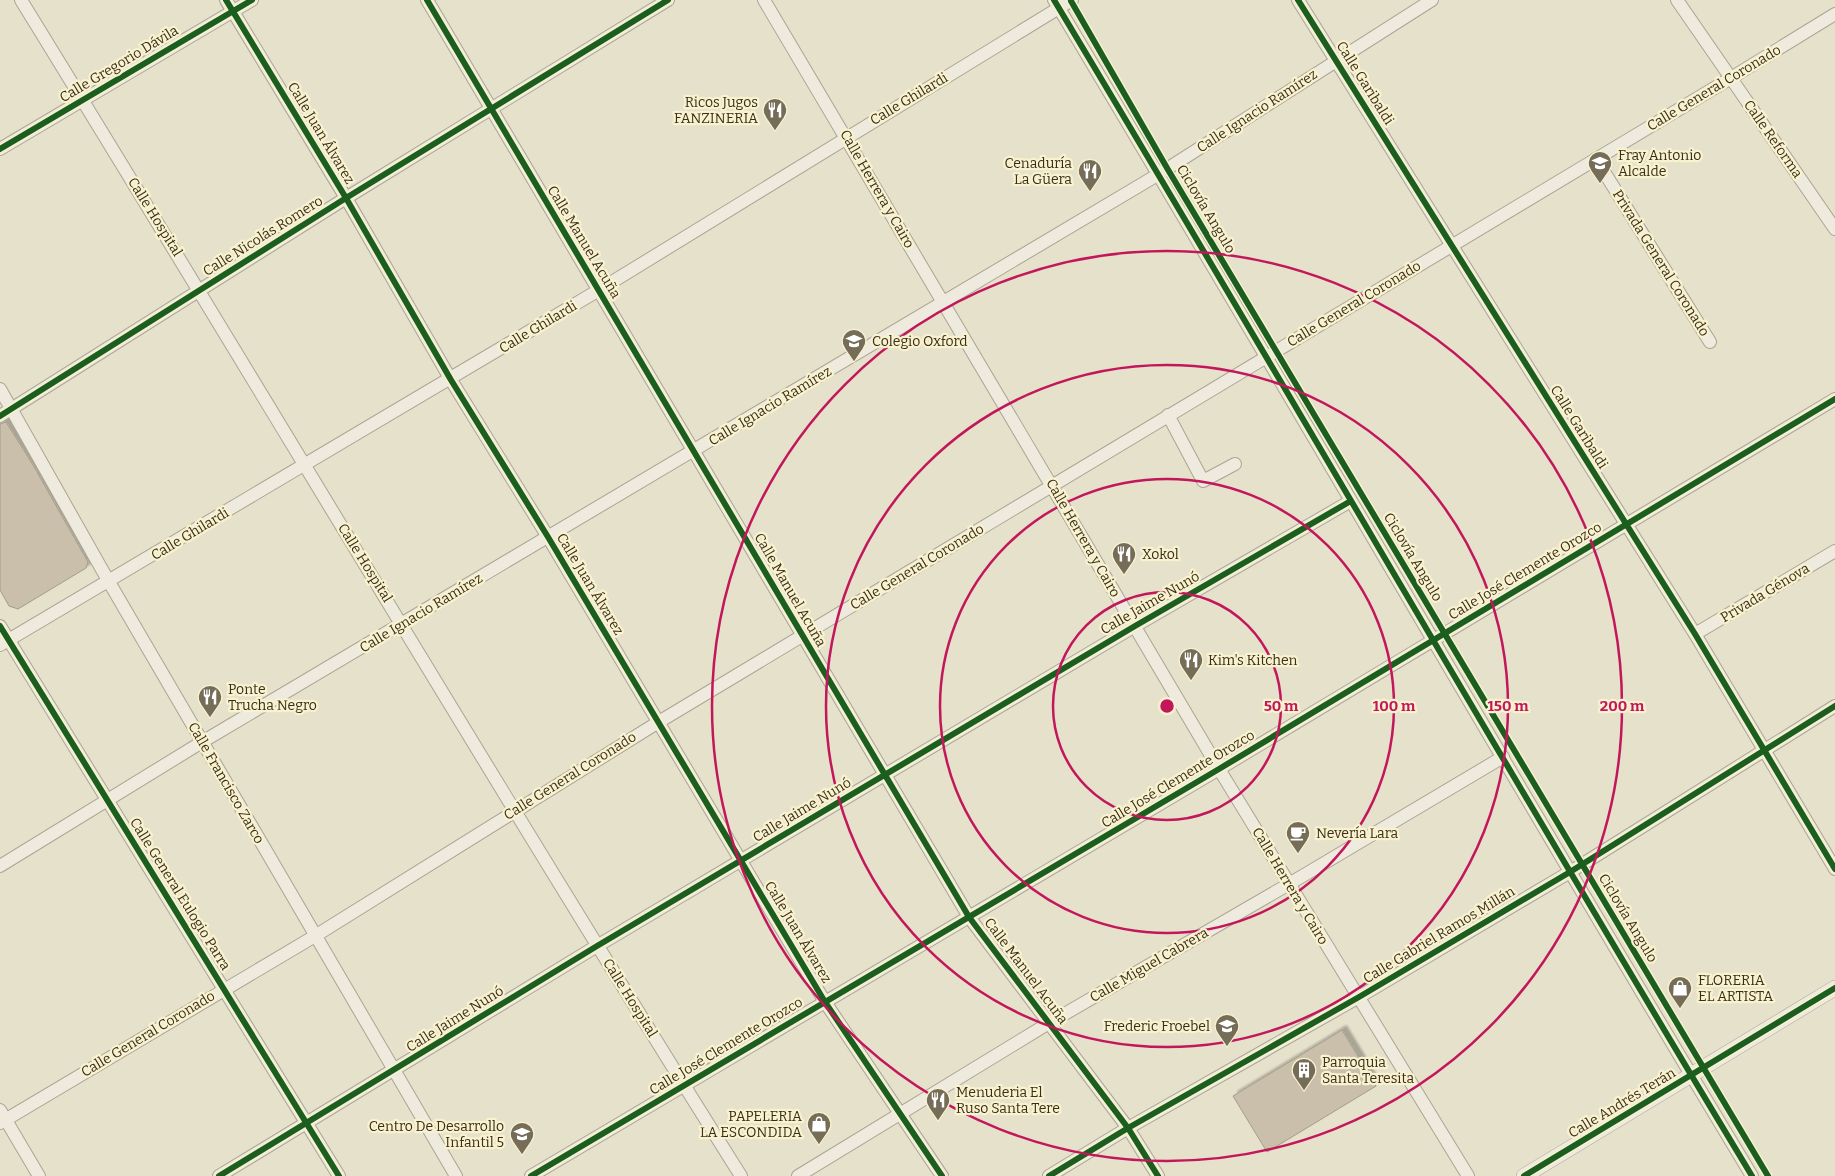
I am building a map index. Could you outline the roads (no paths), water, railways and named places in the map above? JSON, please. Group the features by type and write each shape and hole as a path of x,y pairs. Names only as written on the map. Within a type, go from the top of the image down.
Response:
{"street":[{"name":"Calle Hospital","path":"21,0 200,290 597,946 741,1176"},
{"name":"Calle Gregorio Dávila","path":"0,150 83,100 229,5 252,0"},
{"name":"Calle Manuel Acuña","path":"427,0 969,917 1128,1128 1158,1176"},
{"name":"Calle Nicolás Romero","path":"0,416 346,198 668,0"},
{"name":"Calle Herrera y Cairo","path":"764,0 847,137 1219,769 1468,1176"},
{"name":"Calle Ghilardi","path":"4,643 451,380 847,137 1057,4 1072,0"},
{"name":"Calle Garibaldi","path":"1298,0 1695,634 1765,748 1835,869"},
{"name":"Calle Ignacio Ramírez","path":"0,866 202,742 694,452 1159,174 1432,0"},
{"name":"Calle Reforma","path":"1677,0 1835,229"},
{"path":"1057,4 1159,174 1432,641 1752,1176"},
{"name":"Calle Juan Álvarez","path":"229,5 346,198 451,380 548,538 825,1002 899,1115 942,1176"},
{"name":"Calle General Coronado","path":"2,1118 315,936 657,722 1835,14"},
{"name":"Privada General Coronado","path":"1596,159 1710,342"},
{"name":"Calle Francisco Zarco","path":"0,389 109,582 315,936 396,1070 456,1176"},
{"name":"Calle José Clemente Orozco","path":"531,1176 1219,769 1835,399"},
{"path":"1168,415 1203,481 1235,464"},
{"name":"Calle Jaime Nunó","path":"219,1176 306,1121 396,1070 597,946 886,776 1135,626 1350,502"},
{"name":"Privada Génova","path":"1695,634 1835,551"},
{"name":"Calle General Eulogio Parra","path":"0,626 4,643 224,988 339,1176"},
{"name":"Calle Gabriel Ramos Millán","path":"1049,1176 1128,1128 1359,997 1570,872 1765,748 1835,706"},
{"name":"Calle Miguel Cabrera","path":"798,1176 1049,1023 1502,758"},
{"name":"Calle Andrés Terán","path":"1524,1176 1835,988"},
{"path":"2,1118 39,1176"}],"place":[{"name":"Ricos Jugos FANZINERIA","path":"775,131"},
{"name":"Fray Antonio Alcalde","path":"1600,184"},
{"name":"Cenaduría La Güera","path":"1090,192"},
{"name":"Colegio Oxford","path":"854,362"},
{"name":"Xokol","path":"1124,575"},
{"name":"Kim's Kitchen","path":"1191,681"},
{"name":"Ponte Trucha Negro","path":"210,718"},
{"name":"Nevería Lara","path":"1298,854"},
{"name":"FLORERIA EL ARTISTA","path":"1680,1009"},
{"name":"Frederic Froebel","path":"1227,1047"},
{"name":"Parroquia Santa Teresita","path":"1304,1091"},
{"name":"Menuderia El Ruso Santa Tere","path":"938,1121"},
{"name":"PAPELERIA LA ESCONDIDA","path":"819,1145"},
{"name":"Centro De Desarrollo Infantil 5","path":"522,1155"}]}
